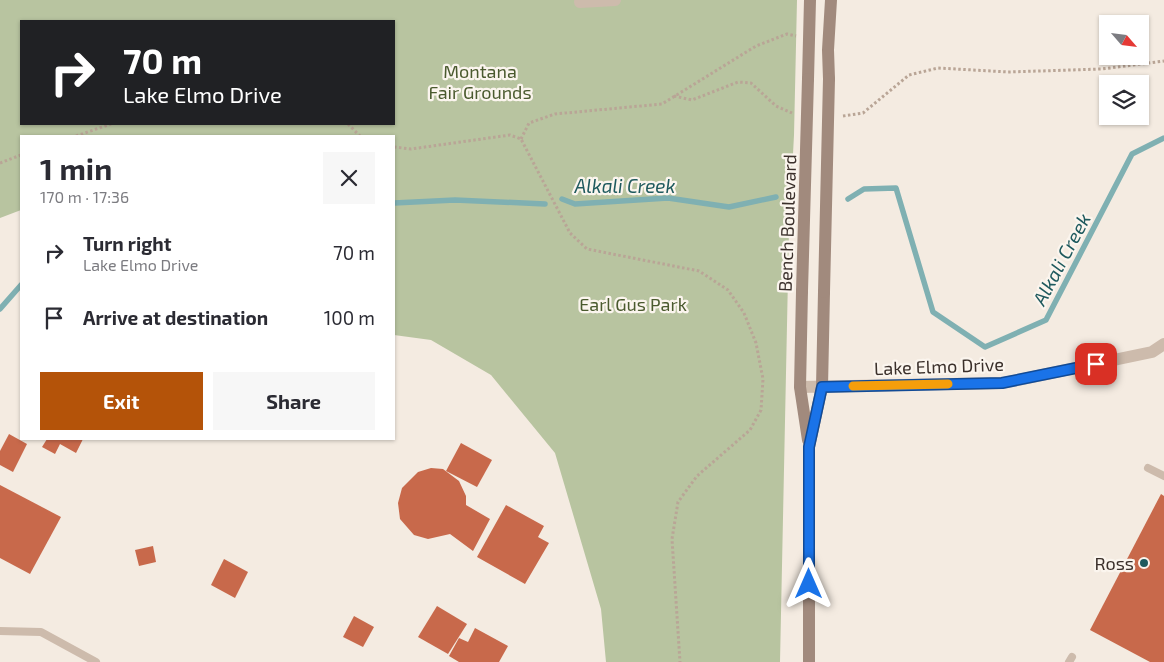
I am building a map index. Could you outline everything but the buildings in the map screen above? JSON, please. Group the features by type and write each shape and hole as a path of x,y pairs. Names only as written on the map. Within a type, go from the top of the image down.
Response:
{"main road":[{"name":"Bench Boulevard","path":"809,447 800,387 810,0"},
{"path":"809,662 809,447 822,387 829,79 828,50 831,0"}],"street":[{"path":"580,2 615,0"},
{"name":"Lake Elmo Drive","path":"800,387 1002,383 1152,352 1164,344"}],"lane":[{"path":"1148,468 1164,476"},
{"path":"0,631 41,632 96,662"}],"path":[{"path":"521,139 529,123 555,114 662,104 756,46 787,34 809,40"},
{"path":"837,116 863,113 909,75 938,68 1008,72 1102,69 1164,61"},
{"path":"674,96 692,100 738,82 751,84 776,106 794,114"},
{"path":"79,135 108,125"},
{"path":"349,125 359,135"},
{"path":"395,147 412,149 510,136 521,139 570,233 587,249 699,271 728,290 744,313 756,343 763,378 761,410 750,430 697,476 678,502 672,539 680,662"},
{"path":"0,163 20,155"}],"green space":[{"name":"Earl Gus Park","path":"0,0 797,0 794,135 789,229 780,662 606,662 601,609 555,453 491,375 431,340 395,335 395,135 20,135 20,210 0,218"}],"waterway":[{"name":"Alkali Creek","path":"848,199 864,189 896,188 933,312 985,347 1046,320 1132,154 1164,138"},
{"name":"Alkali Creek","path":"562,199 575,204 668,198 729,207 776,197"},
{"name":"Alkali Creek","path":"395,203 455,200 545,204"},
{"name":"Alkali Creek","path":"0,309 20,286"}],"slow traffic":[{"path":"853,386 948,384"}],"place":[{"name":"Ross","path":"1144,563"}],"route":[{"path":"809,584 809,447 822,387 1002,383 1096,364"}],"park label":[{"name":"Montana Fair Grounds","path":"480,81"}]}
